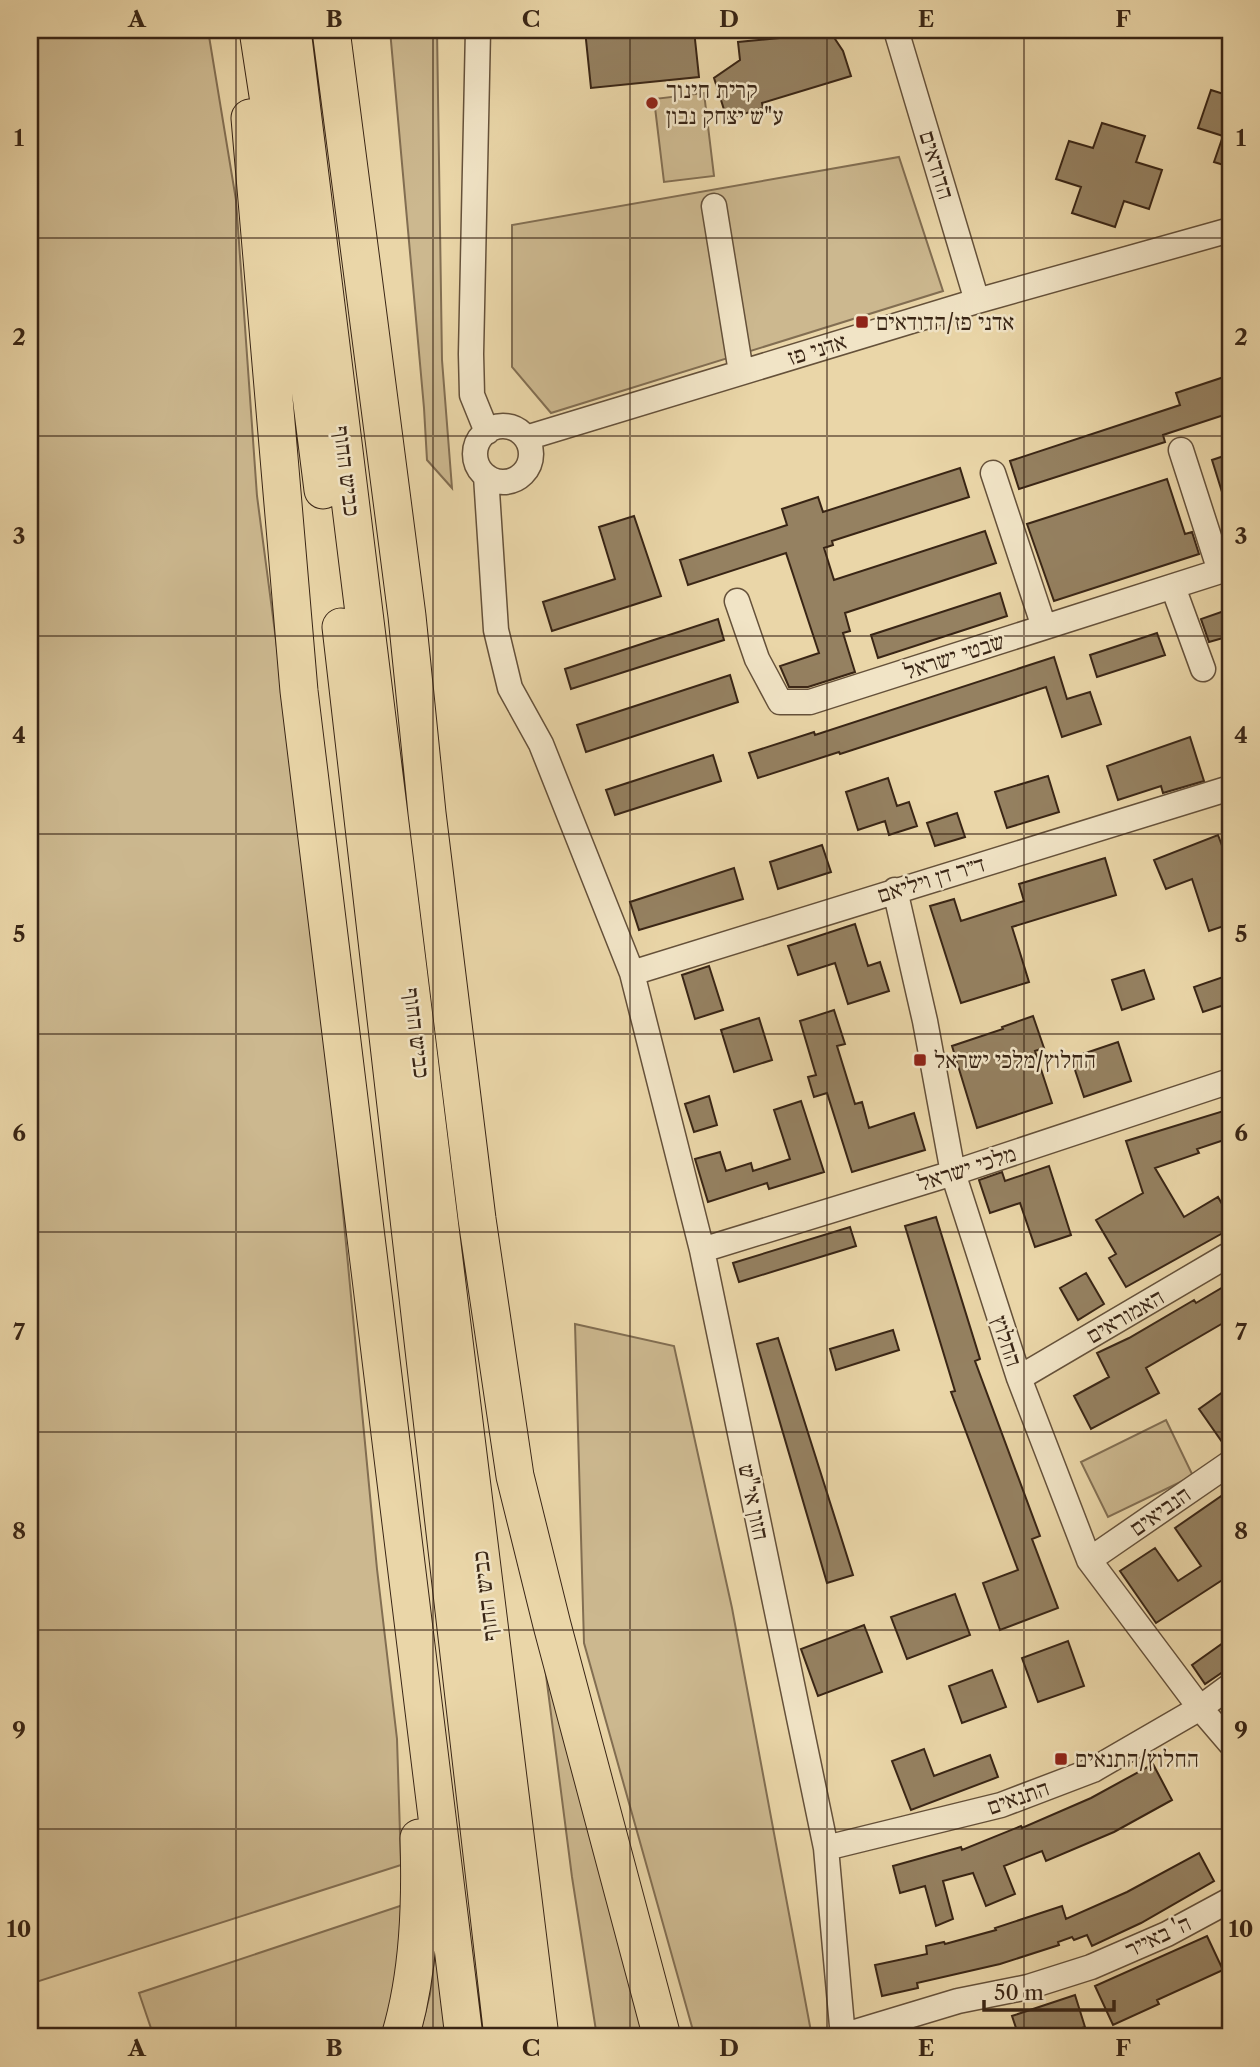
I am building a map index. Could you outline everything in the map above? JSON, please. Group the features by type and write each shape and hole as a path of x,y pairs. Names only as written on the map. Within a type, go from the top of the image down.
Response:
{"highway":[{"path":"243,30 299,691 464,2037"},
{"name":"כביש החוף","path":"258,30 297,285 341,624 503,2037"},
{"name":"כביש החוף","path":"292,30 540,2037"},
{"path":"331,30 407,616 475,1205 515,1476 662,2037"},
{"path":"352,30 381,421"},
{"path":"400,2037 416,1952 419,1908 420,1859 409,1599"}],"street":[{"path":"478,30 471,354 472,395 487,432"},
{"name":"הדודאים","path":"896,30 977,301"},
{"path":"714,206 741,372"},
{"name":"אדני פז","path":"526,438 977,301 1230,230"},
{"path":"496,427 510,427 526,438 531,457 523,474 505,482 486,477 476,460 476,447 487,432 496,427"},
{"path":"1181,450 1225,569"},
{"path":"993,473 1044,627"},
{"name":"חזון אי\"ש","path":"486,477 496,630 510,688 541,744 632,973 702,1250 826,1848 842,2036"},
{"name":"שבטי ישראל","path":"737,601 757,659 780,702 810,702 1225,569"},
{"path":"1173,587 1203,669"},
{"name":"ד״ר דן ויליאם","path":"632,973 1230,788"},
{"name":"החלוץ","path":"895,890 925,1021 953,1173 1019,1378 1089,1560 1200,1708 1230,1743"},
{"name":"מלכי ישראל","path":"702,1250 953,1173 1230,1082"},
{"name":"האמוראים","path":"1019,1378 1230,1254"},
{"name":"הנביאים","path":"1089,1560 1230,1463"},
{"name":"התנאים","path":"826,1848 1001,1805 1093,1770 1200,1708 1230,1686"},
{"name":"ה' באייר","path":"842,2036 958,2001 1028,1987 1091,1967 1167,1934 1230,1900"}],"shaded area":[{"path":"30,30 208,30 236,200 257,496 321,981 377,1569 397,1739 401,1865 30,1984"},
{"path":"390,30 437,30 442,360 452,488 427,460"},
{"path":"704,93 714,176 664,182 654,99"},
{"path":"899,157 943,291 551,413 512,367 512,225"},
{"path":"575,1324 674,1346 732,1608 812,2037 695,2037 694,2034 584,1643"},
{"path":"1166,1420 1193,1476 1108,1517 1081,1462"},
{"path":"542,1644 650,2037 597,2037 572,1877"},
{"path":"409,1903 386,2037 154,2037 139,1993"},
{"path":"439,1918 451,2037 419,2037 430,1994"}],"building":[{"path":"585,30 694,30 699,77 591,88"},
{"path":"797,30 829,30 843,51 851,76 762,103 763,108 727,119 714,78 740,60 738,42 801,36"},
{"path":"1211,90 1230,96 1230,167 1214,162 1223,136 1198,128"},
{"path":"1102,123 1145,136 1136,162 1162,170 1149,209 1124,201 1115,227 1072,213 1081,187 1056,179 1069,141 1093,148"},
{"path":"1230,375 1230,413 1163,435 1165,442 1019,489 1010,461 1180,405 1176,393"},
{"path":"1230,454 1230,508 1227,508 1212,460"},
{"path":"960,468 969,497 832,541 833,545 824,548 834,580 985,531 996,563 845,613 850,631 843,633 855,672 808,687 789,687 780,666 819,653 786,553 688,585 680,560 787,525 782,509 818,497 823,512"},
{"path":"1167,479 1185,534 1192,532 1199,554 1054,601 1027,524"},
{"path":"634,516 661,596 552,631 543,602 615,579 599,527"},
{"path":"1000,593 1007,616 878,658 871,635"},
{"path":"1230,609 1230,636 1209,642 1201,619"},
{"path":"718,619 724,640 571,689 565,669"},
{"path":"1157,633 1165,655 1097,677 1090,655"},
{"path":"1054,657 1067,699 1090,692 1101,724 1062,737 1046,687 758,778 749,753 814,732 815,735"},
{"path":"730,675 738,702 586,752 577,725"},
{"path":"1190,737 1204,781 1163,793 1161,786 1118,800 1107,766"},
{"path":"713,755 721,781 615,815 606,790"},
{"path":"1048,776 1059,812 1007,828 995,792"},
{"path":"888,778 897,806 909,802 917,826 889,835 885,821 858,830 846,792"},
{"path":"957,813 965,837 935,846 927,823"},
{"path":"1218,835 1230,867 1230,924 1209,931 1192,879 1166,889 1154,860"},
{"path":"822,845 831,872 778,889 770,862"},
{"path":"1105,858 1116,895 1012,927 1029,982 961,1003 930,906 954,899 961,921 1024,901 1019,884"},
{"path":"734,868 743,899 639,930 630,902"},
{"path":"855,924 868,966 880,962 889,991 848,1004 835,963 798,975 788,946"},
{"path":"709,966 723,1010 695,1019 682,975"},
{"path":"1144,970 1154,999 1122,1010 1112,980"},
{"path":"1226,976 1230,988 1230,1003 1203,1012 1194,987"},
{"path":"834,1010 845,1044 837,1046 855,1104 862,1102 869,1128 914,1113 925,1150 852,1172 827,1093 814,1097 808,1077 816,1075 800,1021"},
{"path":"1033,1016 1044,1048 1035,1051 1052,1103 977,1128 952,1046"},
{"path":"759,1018 772,1060 734,1072 721,1030"},
{"path":"1118,1042 1131,1081 1084,1097 1071,1058"},
{"path":"709,1096 717,1125 694,1132 685,1104"},
{"path":"801,1101 824,1172 769,1189 767,1183 708,1202 695,1159 720,1152 726,1171 751,1163 753,1171 790,1159 774,1110"},
{"path":"1230,1109 1230,1138 1197,1149 1199,1153 1155,1168 1184,1217 1218,1197 1230,1218 1230,1229 1126,1287 1109,1258 1116,1254 1096,1220 1143,1193 1126,1141"},
{"path":"1049,1166 1071,1235 1035,1247 1020,1203 990,1213 979,1180 1002,1172 1005,1181"},
{"path":"936,1217 980,1359 975,1361 1040,1536 1032,1539 1058,1608 1000,1630 983,1583 1018,1570 951,1392 955,1391 905,1226"},
{"path":"850,1227 856,1246 739,1282 733,1263"},
{"path":"1086,1273 1104,1304 1078,1320 1060,1288"},
{"path":"1230,1283 1230,1319 1146,1368 1159,1393 1091,1429 1074,1396 1109,1377 1097,1353"},
{"path":"893,1330 899,1350 836,1370 830,1349"},
{"path":"778,1338 853,1575 827,1583 757,1344"},
{"path":"1230,1387 1230,1448 1227,1449 1199,1409"},
{"path":"1230,1490 1230,1575 1156,1623 1120,1571 1155,1548 1178,1581 1201,1566 1175,1528"},
{"path":"955,1594 970,1635 907,1659 891,1617"},
{"path":"864,1625 882,1672 818,1696 801,1649"},
{"path":"1230,1638 1230,1667 1205,1684 1192,1665"},
{"path":"1068,1641 1084,1686 1038,1702 1022,1658"},
{"path":"992,1670 1006,1707 962,1723 949,1686"},
{"path":"924,1749 934,1776 990,1755 998,1777 911,1810 892,1761"},
{"path":"1153,1764 1172,1800 1114,1832 1046,1861 1042,1851 1004,1866 1015,1894 986,1906 973,1873 943,1881 953,1919 936,1926 925,1886 900,1893 893,1866 961,1847 962,1850 1021,1826 1022,1828 1091,1798"},
{"path":"1199,1853 1214,1881 1141,1923 1092,1946 1087,1935 1074,1940 1072,1937 1058,1942 1059,1945 1000,1964 917,1983 918,1988 882,1996 875,1965 927,1954 926,1946 945,1944 996,1930 995,1928 1062,1906 1066,1919 1127,1892"},
{"path":"1207,1936 1223,1970 1157,2000 1159,2004 1113,2025 1095,1986"},
{"path":"1075,1995 1085,2027 1054,2037 1019,2037 1012,2016"}],"place":[{"name":"קרית חינוך ע\"ש יצחק נבון","path":"652,103"},
{"name":"אדני פז/הדודאים","path":"862,322"},
{"name":"החלוץ/מלכי ישראל","path":"920,1060"},
{"name":"החלוץ/התנאים","path":"1061,1759"}]}
